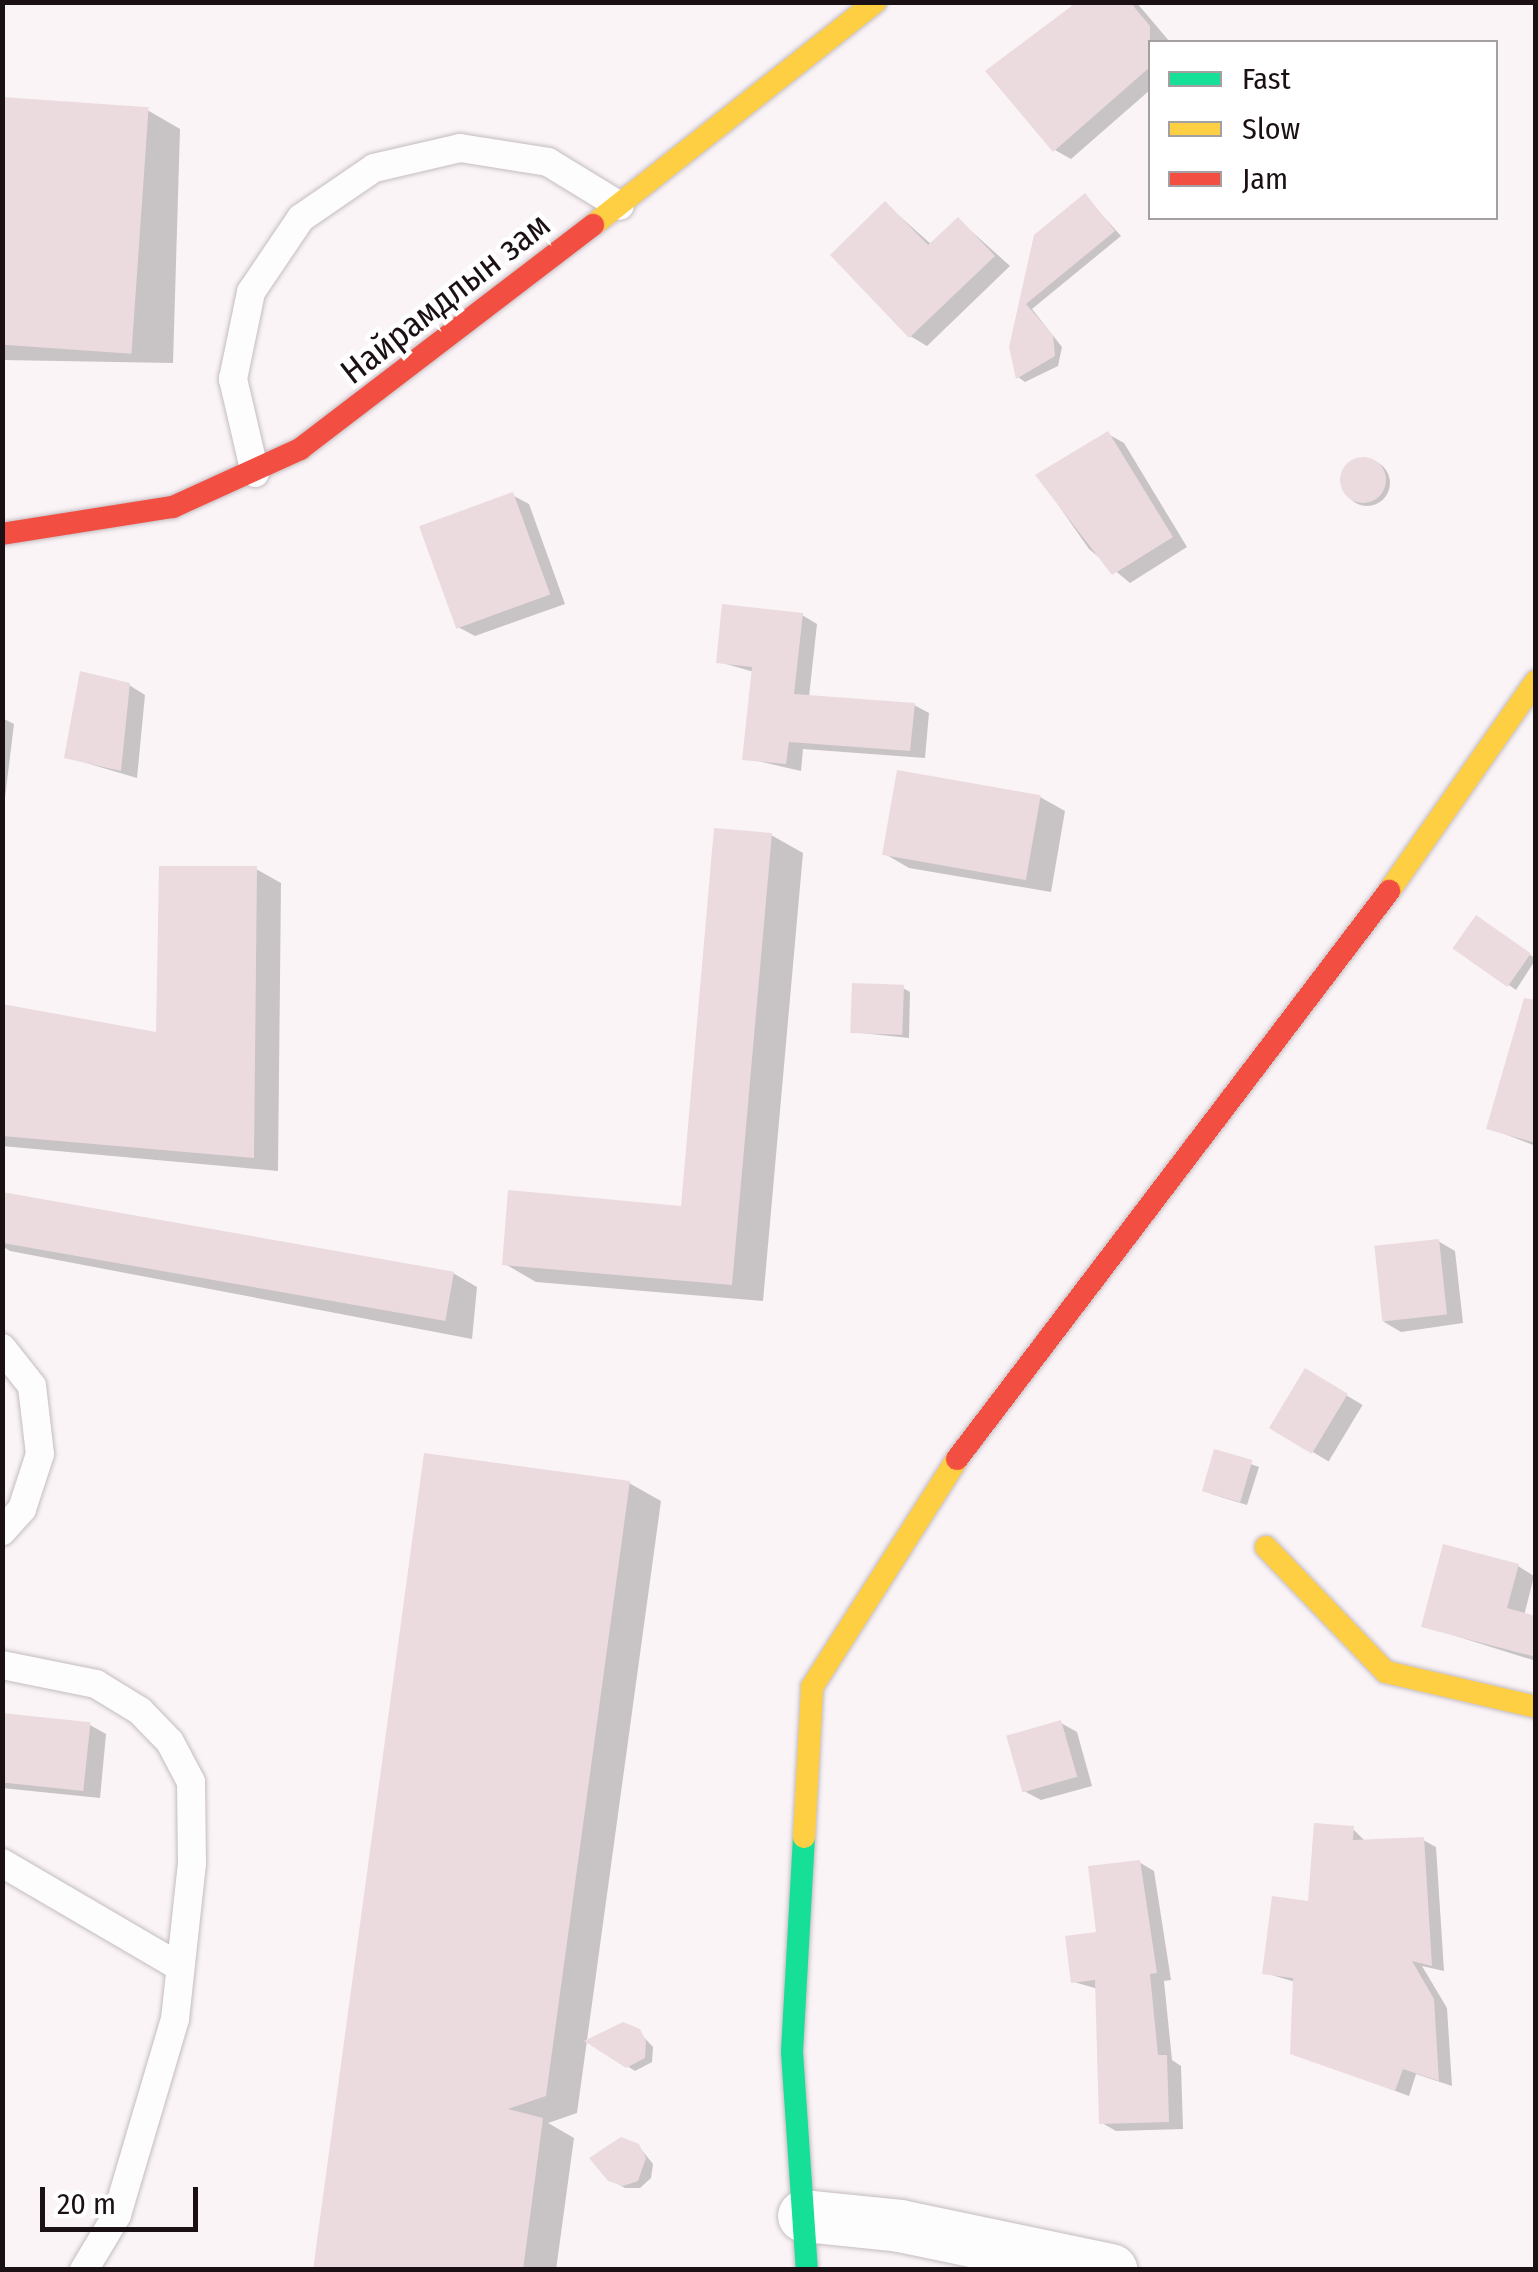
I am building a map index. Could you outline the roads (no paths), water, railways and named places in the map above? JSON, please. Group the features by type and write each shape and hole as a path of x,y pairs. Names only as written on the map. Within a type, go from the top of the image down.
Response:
{"street":[{"name":"Найрамдлын зам","path":"2,534 173,506 255,473 385,390 875,2"},
{"path":"807,2270 792,2052 812,1687 984,1414 1114,1256 1443,819 1536,681"},
{"path":"1266,1548 1386,1672 1536,1708"},
{"path":"804,2216 900,2226 1111,2270"}],"lane":[{"path":"255,473 233,379 251,292 301,218 374,168 460,148 548,162 620,206"},
{"path":"2,1348 32,1386 40,1454 22,1509 2,1531"},
{"path":"2,1665 96,1684 140,1711 170,1742 191,1782 192,1863 175,2019 117,2214 84,2270"},
{"path":"2,1863 180,1966"}]}
